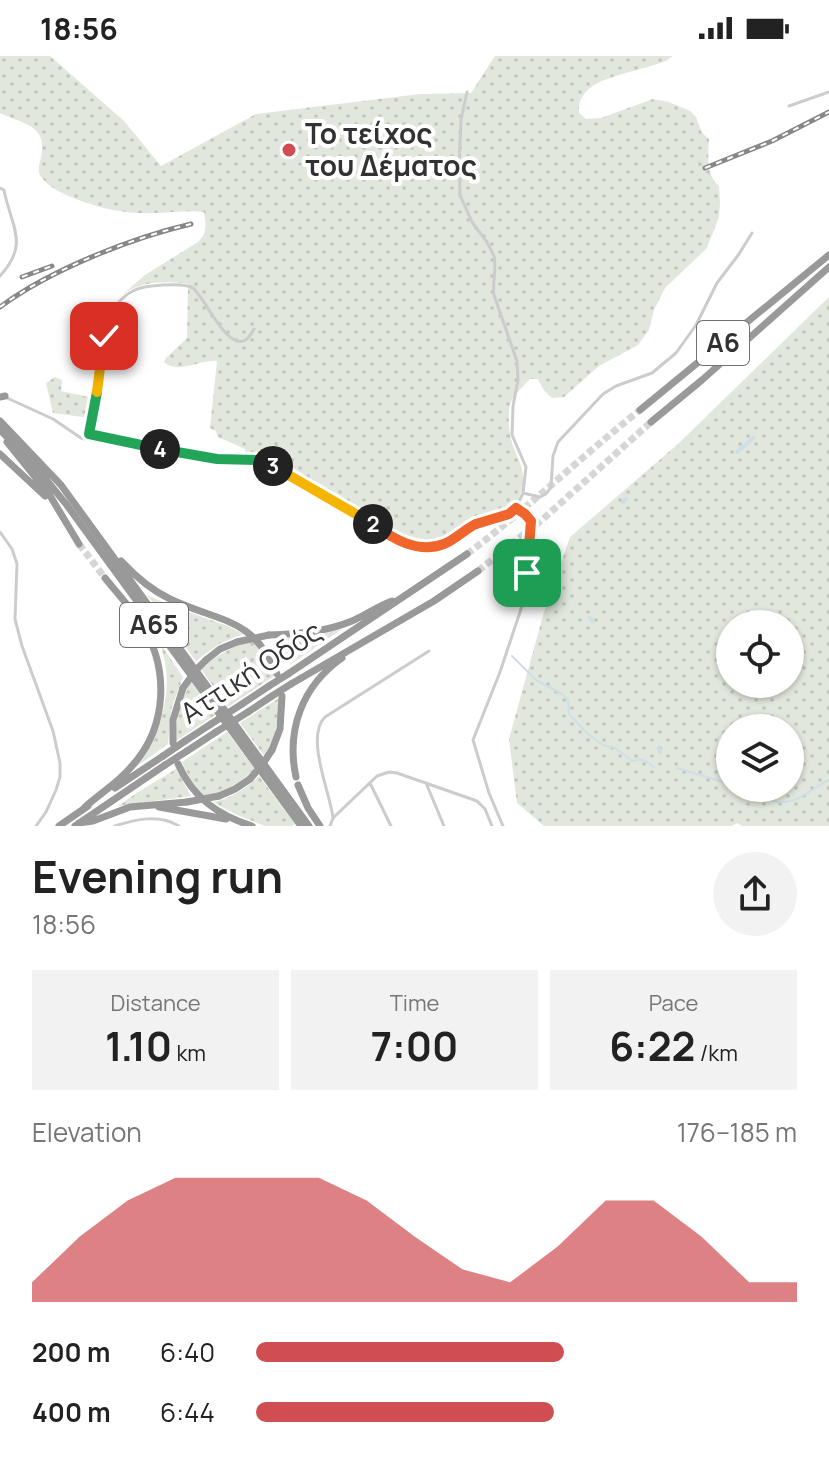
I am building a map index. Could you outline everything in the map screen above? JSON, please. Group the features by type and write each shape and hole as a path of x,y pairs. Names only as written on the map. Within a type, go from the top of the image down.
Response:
{"highway":[{"name":"Α6","path":"640,410 829,255"},
{"name":"Α6","path":"651,422 829,267"},
{"path":"0,413 44,467"},
{"name":"Α65","path":"0,421 61,485 309,826"},
{"path":"0,432 49,494 79,544"},
{"name":"Α65","path":"0,432 41,472 66,504 301,826"},
{"path":"0,454 44,495 73,534"},
{"path":"86,520 120,561 152,588 175,601 223,618 245,631 263,649 277,674"},
{"name":"Αττική Οδός","path":"77,824 185,741 467,554"},
{"name":"Αττική Οδός","path":"59,826 164,760 187,751 478,571"},
{"path":"84,808 138,759 153,733 160,704 160,671 148,636 105,578"},
{"path":"173,743 173,720 183,688 206,660 220,649 269,635 308,633 338,626 382,604 401,599"},
{"path":"320,826 308,808 297,781 292,751 301,707 310,690 334,664 387,628"},
{"path":"77,824 130,807 187,802 219,796 235,789 250,779 272,750 280,729 282,696"},
{"path":"178,764 203,801 220,813 252,826"},
{"path":"149,805 240,822"}],"street":[{"path":"89,434 208,458 265,462 416,547 445,544 475,524 509,514 516,508 526,479 525,464 516,446 512,423 518,380 517,361 494,295 494,256 463,205 458,184 461,120 467,92"},
{"path":"789,106 829,92"},
{"path":"0,188 4,190 18,244 15,255 0,276"},
{"path":"523,493 540,497 549,491 558,442 603,394 652,373 683,345 717,283 752,233"},
{"path":"2,396 53,419 88,440 106,329 118,303 133,290 147,286 190,287 232,339 239,342 254,329"},
{"path":"503,826 473,740 500,672 524,597 531,525 528,517 516,508"},
{"path":"0,532 17,564 15,619 53,731 60,763 56,790 36,826"},
{"path":"331,822 331,802 317,755 319,723 429,651"},
{"path":"331,822 381,774 393,772 480,803 492,826"},
{"path":"370,783 391,826"},
{"path":"426,783 444,826"},
{"path":"115,826 145,819 162,819 179,826"}],"shaded area":[{"path":"0,56 50,56 124,121 161,166 256,114 420,94 471,93 495,56 673,56 595,85 583,96 579,113 586,119 601,118 653,99 690,111 702,133 709,139 710,171 719,186 719,217 707,248 665,288 654,310 649,330 638,345 599,366 564,397 552,398 538,379 530,379 514,397 509,406 509,432 523,474 523,485 510,512 469,525 435,544 417,544 398,537 360,511 263,458 239,458 241,452 246,456 245,449 218,437 216,431 210,428 217,361 183,367 164,362 187,338 188,284 154,283 123,294 145,275 198,242 205,232 204,212 114,210 95,206 51,187 39,173 42,146 37,131 0,113"},
{"path":"829,297 829,826 742,826 737,823 732,826 544,826 517,803 509,739 544,612 570,537 678,444"},
{"path":"55,377 62,380 61,391 94,398 90,418 53,413 46,383"},
{"path":"147,595 243,634 219,644 196,661"},
{"path":"342,629 290,665 273,640"},
{"path":"253,641 274,676 228,707 201,669 225,652"},
{"path":"159,642 183,677 171,710 168,744 133,769 152,740 164,709 167,676"},
{"path":"191,682 215,715 176,741 179,710"},
{"path":"279,698 276,728 265,757 240,723"},
{"path":"227,732 255,769 244,779 204,797 182,762"},
{"path":"176,769 191,796 118,806 138,792"},
{"path":"259,776 295,824 265,826 213,802 238,792"}],"waterway":[{"path":"737,452 753,438"},
{"path":"623,502 626,499"},
{"path":"512,656 536,680 568,700 569,714 588,734 632,761 646,761 654,767"},
{"path":"659,748 660,752"},
{"path":"677,768 716,780"},
{"path":"804,794 829,780"}],"tunnel":[{"path":"467,554 640,410"},
{"path":"478,571 543,519 651,422"},
{"path":"79,544 105,578"}],"railway":[{"path":"705,168 772,141 829,112"},
{"path":"0,307 42,280 92,257 191,224"},
{"path":"22,277 52,266"}],"place":[{"name":"Το τείχος του Δέματος","path":"289,150"}],"route":[{"path":"104,336 89,434 208,458 265,462 416,547 445,544 475,524 509,514 516,508 531,521 527,573"}]}
